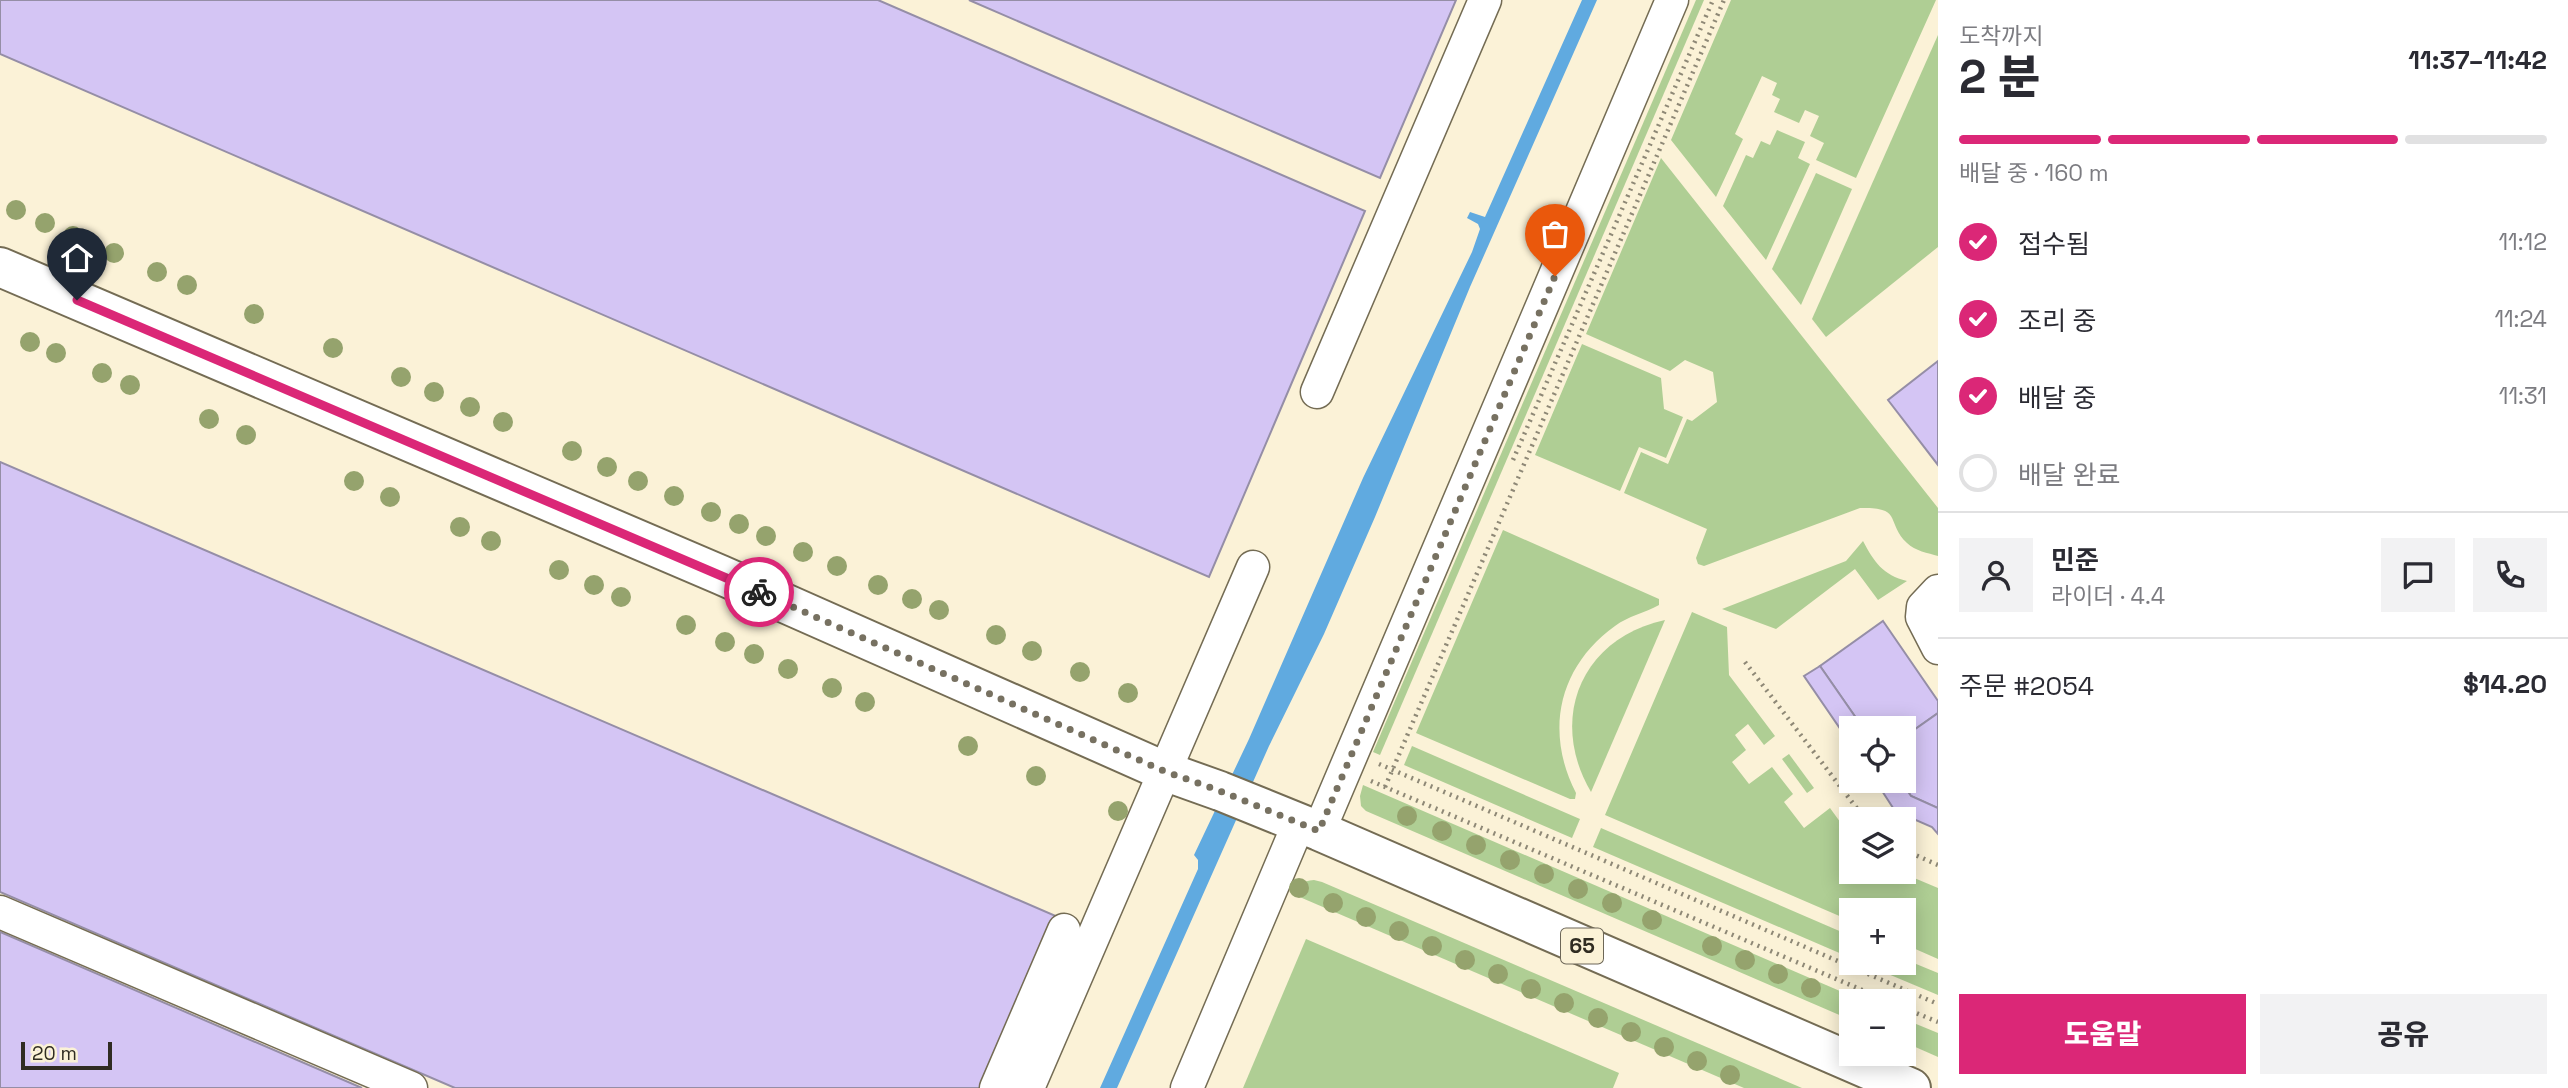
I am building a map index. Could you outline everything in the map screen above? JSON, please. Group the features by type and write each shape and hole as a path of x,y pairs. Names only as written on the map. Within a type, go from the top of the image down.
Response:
{"main road":[{"name":"65","path":"0,267 721,575 1164,771 1309,827 1911,1088"}],"street":[{"path":"1317,392 1485,0"},
{"path":"1186,1088 1309,827 1348,761 1672,0"},
{"path":"1028,1088 1253,567"},
{"path":"1938,591 1923,607 1922,618 1938,648"},
{"path":"0,912 411,1088"},
{"path":"996,1088 1064,930"}],"path":[{"path":"1508,471 1713,0"},
{"path":"1385,787 1724,0"},
{"path":"1745,662 1856,807"},
{"path":"1348,761 1392,769 1938,1004"},
{"path":"1348,761 1374,782 1385,787 1860,989"},
{"path":"1374,782 1381,765"},
{"path":"1916,855 1938,865"},
{"path":"1916,1013 1938,1022"}],"green space":[{"path":"1696,0 1704,0 1380,755 1373,752"},
{"path":"1731,0 1936,0 1856,178 1816,160 1824,143 1810,136 1819,116 1805,110 1799,123 1774,112 1780,99 1772,95 1777,83 1762,76 1735,134 1743,139 1716,197 1671,140"},
{"path":"1938,35 1938,247 1826,337 1812,319"},
{"path":"1777,130 1805,142 1798,158 1810,164 1766,260 1723,206 1746,155 1753,158 1761,141 1770,145"},
{"path":"1661,158 1938,508 1938,556 1910,546 1900,535 1888,513 1874,508 1860,508 1704,566 1698,564 1696,558 1707,529 1624,493 1641,452 1668,464 1687,419 1692,421 1717,402 1713,372 1685,360 1670,371 1586,334"},
{"path":"1816,173 1852,189 1801,305 1772,269"},
{"path":"1582,344 1661,378 1664,409 1683,417 1666,458 1639,447 1620,491 1535,455"},
{"path":"1503,530 1659,599 1659,605 1620,623 1596,642 1581,660 1570,680 1562,701 1560,723 1561,746 1566,770 1576,793 1575,799 1416,733"},
{"path":"1863,541 1880,567 1907,581 1878,600 1855,569 1776,629 1722,609 1846,561"},
{"path":"1692,612 1727,627 1729,675 1775,736 1764,745 1748,724 1735,735 1746,750 1732,762 1749,784 1772,767 1793,794 1784,802 1804,828 1830,808 1839,820 1839,884 1916,884 1916,879 1938,888 1938,959 1916,949 1916,898 1839,898 1839,916 1605,815"},
{"path":"1665,620 1591,792 1578,764 1573,737 1573,710 1580,685 1593,663 1612,644 1636,630"},
{"path":"1412,746 1580,819 1572,838 1404,765"},
{"path":"1789,754 1814,788 1807,793 1782,759"},
{"path":"1363,785 1839,991 1839,1015 1366,811 1361,806"},
{"path":"1601,828 1839,931 1839,953 1593,847"},
{"path":"1314,880 1802,1088 1744,1088 1295,895 1302,884"},
{"path":"1306,939 1619,1073 1613,1088 1243,1088"},
{"path":"1916,964 1938,973 1938,995 1890,975 1916,975"},
{"path":"1916,1024 1938,1033 1938,1057 1916,1047"}],"water":[{"path":"1582,0 1597,0 1470,287 1324,634 1269,746 1117,1088 1100,1088 1198,869 1198,860 1194,855 1249,739 1363,478 1472,252 1480,229 1478,224 1467,218 1470,212 1485,217"}],"building":[{"path":"0,0 878,0 1365,211 1209,577 0,54"},
{"path":"969,0 1456,0 1380,178"},
{"path":"1938,361 1938,465 1888,400"},
{"path":"0,462 1058,917 985,1088 455,1088 0,892"},
{"path":"1883,621 1938,701 1938,713 1916,729 1916,716 1855,716 1820,666"},
{"path":"1820,666 1855,716 1839,716 1839,727 1804,676"},
{"path":"1938,713 1938,808 1909,793 1916,793 1916,729"},
{"path":"1883,793 1909,793 1938,808 1938,834 1932,827 1916,820 1916,807 1892,807"},
{"path":"0,932 362,1088 0,1088"}],"way so far":[{"path":"759,592 1164,771 1319,831 1555,276"}],"route":[{"path":"77,300 759,592"}]}
